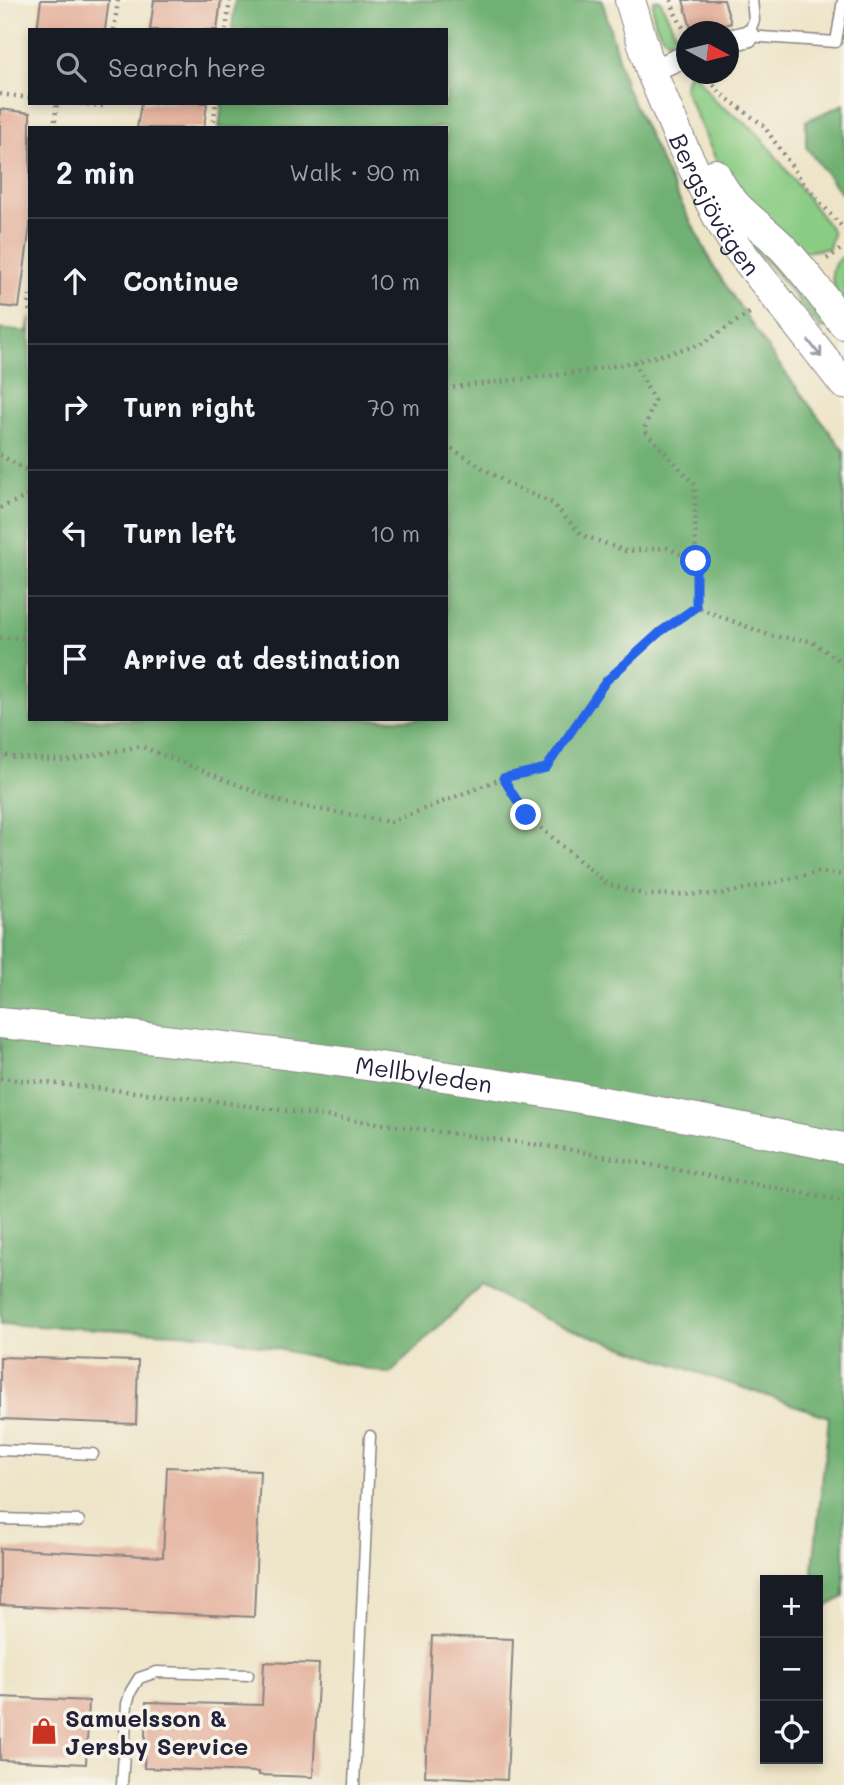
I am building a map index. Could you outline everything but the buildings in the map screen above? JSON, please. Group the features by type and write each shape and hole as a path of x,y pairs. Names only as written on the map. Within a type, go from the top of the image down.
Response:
{"main road":[{"name":"Bergsjövägen","path":"630,0 668,64 683,147 720,221 736,246 844,384"},
{"name":"Bergsjövägen","path":"642,0 726,196 782,247 844,324"},
{"name":"Mellbyleden","path":"0,1023 214,1045 433,1075 630,1106 844,1147"}],"lane":[{"path":"739,37 754,20 752,0"},
{"path":"739,38 836,43 843,0"},
{"path":"354,1785 370,1436"},
{"path":"0,1450 93,1454"},
{"path":"0,1519 79,1521"},
{"path":"122,1785 127,1704 139,1678 157,1672 248,1675"}],"path":[{"path":"114,28 118,0"},
{"path":"226,28 230,0"},
{"path":"671,0 680,21"},
{"path":"713,84 721,94 763,125 804,184 844,229"},
{"path":"0,94 28,98"},
{"path":"54,126 57,105"},
{"path":"213,126 216,105"},
{"path":"819,264 844,247"},
{"path":"448,388 582,372 634,362 700,345 751,312"},
{"path":"634,362 654,401 644,430 695,485 696,607"},
{"path":"448,446 510,485 552,503 582,535 626,551 667,548 696,561"},
{"path":"0,455 28,471"},
{"path":"0,508 28,496"},
{"path":"696,607 771,636 811,640 844,663"},
{"path":"0,751 10,757 67,761 140,746 284,803 391,822 503,778 546,768 606,681 660,632 696,607"},
{"path":"0,638 28,638"},
{"path":"503,778 526,815 607,884 646,895 723,894 819,872 844,875"},
{"path":"0,1078 191,1098 560,1148 844,1201"}],"green space":[{"path":"235,0 602,0 626,87 715,269 770,352 844,451 844,1597 823,1608 823,1575 813,1575 813,1568 829,1417 541,1319 481,1285 390,1374 214,1335 0,1324 0,329 27,332 28,327 28,721 448,721 448,126 219,126 222,105 448,105 448,28 232,28"},
{"path":"654,0 660,0 676,34 676,42 667,40 658,29"},
{"path":"685,84 702,84 716,102 752,128 831,229 833,234 829,248 805,252 726,182 684,89"},
{"path":"844,104 844,197 806,147 806,121"},
{"path":"737,218 773,248 829,326 821,329 770,265 736,233"},
{"path":"844,256 844,305 834,286 832,273 834,266"}],"place":[{"name":"Samuelsson & Jersby Service","path":"44,1731"}],"route":[{"path":"526,815 503,778 546,768 606,681 660,632 696,607 696,561"}]}
